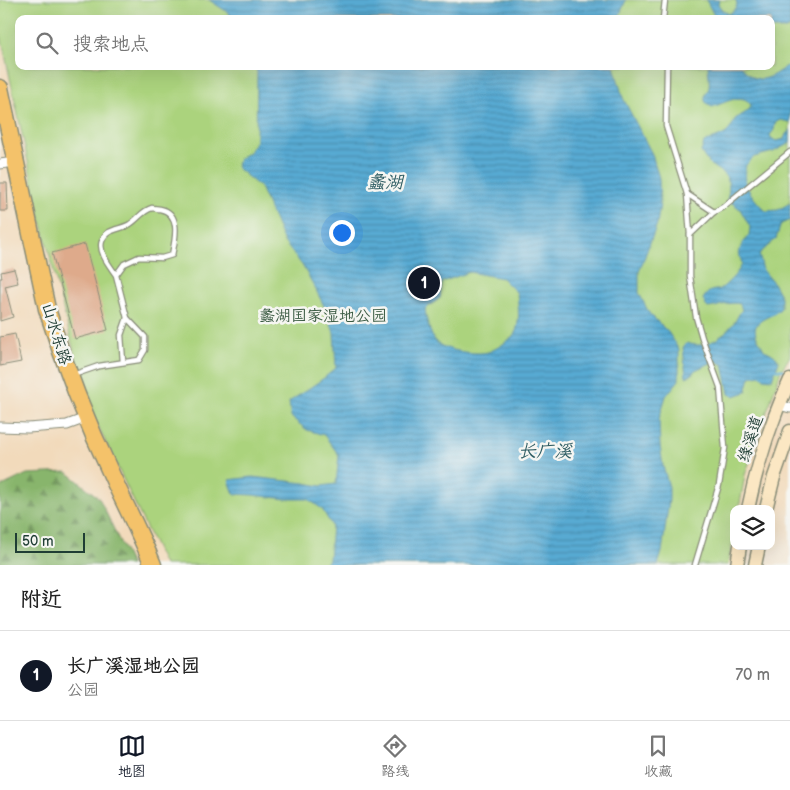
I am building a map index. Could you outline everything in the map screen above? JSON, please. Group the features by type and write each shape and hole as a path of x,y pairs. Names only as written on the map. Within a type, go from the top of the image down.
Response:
{"highway":[{"name":"山水东路","path":"0,88 8,163 47,310 69,376 86,418 153,565"}],"main road":[{"name":"缘溪道","path":"749,505 765,443 785,406 790,380"},
{"name":"缘溪道","path":"767,505 774,476 790,430"},
{"path":"738,565 740,550"},
{"path":"755,565 757,550"}],"street":[{"path":"0,427 28,428 67,425 86,418"}],"lane":[{"path":"663,15 664,0"},
{"path":"667,70 666,126 688,194 690,276 696,317 720,387 725,448 719,485 695,565"},
{"path":"690,235 714,212 724,208 790,152"},
{"path":"688,194 714,212"},
{"path":"69,376 99,366 139,360 145,350 145,337 127,318 116,275 101,250 102,240 110,231 130,225 141,214 152,208 165,210 174,219 176,234 172,255 162,258 139,257 124,264 116,275"},
{"path":"123,362 121,334 127,318"}],"green space":[{"name":"蠡湖国家湿地公园","path":"0,0 790,0 790,356 781,371 745,475 740,505 730,505 731,550 728,565 164,565 87,403 38,209 0,31"},
{"path":"67,472 99,498 131,565 0,565 0,487 27,474"}],"water":[{"path":"209,0 626,0 620,15 230,15"},
{"path":"706,0 719,0 718,4 722,10 729,14 737,5 736,0 780,0 790,2 790,27 786,29 775,29 775,15 714,15"},
{"path":"790,64 790,122 780,120 775,123 774,130 770,135 771,139 777,141 784,139 790,130 790,143 773,152 754,157 746,165 745,181 757,202 766,211 778,210 790,203 790,220 781,224 776,239 759,254 763,270 781,297 781,308 758,323 755,330 764,350 772,354 779,361 772,379 764,378 760,375 750,377 746,392 734,396 729,394 723,364 715,361 695,370 686,377 683,347 687,343 701,345 719,338 729,329 742,310 740,304 736,303 708,308 703,299 708,292 723,287 738,271 742,264 739,253 742,244 749,235 750,227 740,209 727,201 729,186 727,178 711,165 701,152 704,143 726,133 735,119 748,111 751,106 748,101 739,98 712,107 706,102 705,97 709,85 708,70 744,70 759,79 770,76"},
{"path":"256,70 615,70 623,98 652,154 659,178 660,204 657,224 639,272 639,293 649,313 668,332 679,349 679,380 666,396 659,419 660,446 669,487 669,500 662,552 658,565 324,565 329,560 332,526 322,509 308,499 234,494 229,480 252,477 321,486 336,484 339,455 324,435 307,430 291,417 289,402 336,368 334,333 327,312 314,286 302,265 284,242 260,187 237,168 238,160 249,152 256,141","holes":["469,272 502,278 517,293 518,320 516,331 506,342 488,352 469,353 446,348 436,342 430,331 425,309 440,298 442,282"]}],"building":[{"path":"0,183 7,183 8,211 0,211"},
{"path":"85,244 108,330 75,339 52,253"},
{"path":"14,269 18,283 5,286 13,317 0,321 1,272"},
{"path":"15,334 21,362 0,366 0,337"}],"waterway":[{"path":"776,369 788,371"}],"place":[{"name":"长广溪湿地公园","path":"424,283"}],"water label":[{"name":"蠡湖","path":"385,182"},
{"name":"长广溪","path":"545,451"}]}
